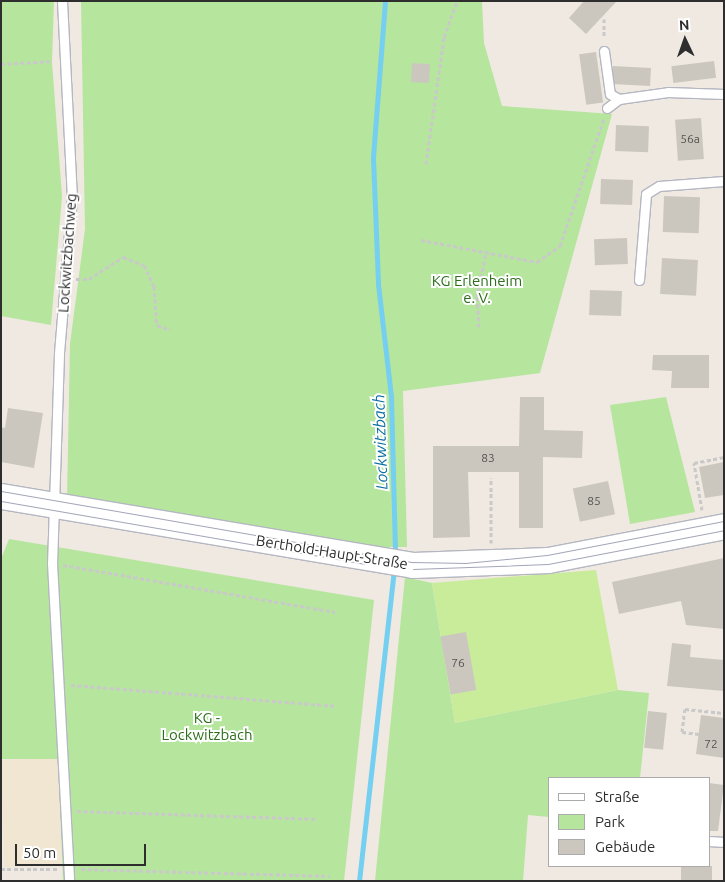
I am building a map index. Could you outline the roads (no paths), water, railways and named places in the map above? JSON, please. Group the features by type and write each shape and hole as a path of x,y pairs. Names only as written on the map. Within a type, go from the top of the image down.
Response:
{"street":[{"name":"Berthold-Haupt-Straße","path":"1,496 366,560 413,565 490,565 548,560 715,528"}],"lane":[{"name":"Lockwitzbachweg","path":"62,1 72,198 68,279 59,354 57,505 52,563 66,869 69,881"},
{"path":"604,51 610,94 619,99"},
{"path":"607,108 619,99 668,92 724,94"},
{"path":"639,280 646,194 659,186 724,182"},
{"path":"710,841 724,842"}],"waterway":[{"name":"Lockwitzbach","path":"385,1 373,158 378,284 391,397 395,555"},
{"name":"Lockwitzbach","path":"359,881 394,568"}],"tram line":[{"path":"1,491 413,562 465,563 547,555 724,521"},
{"path":"1,501 366,564"},
{"path":"413,569 548,564 724,530"}],"park label":[{"name":"KG Erlenheim e. V.","path":"477,288"},
{"name":"KG - Lockwitzbach","path":"207,726"}]}
